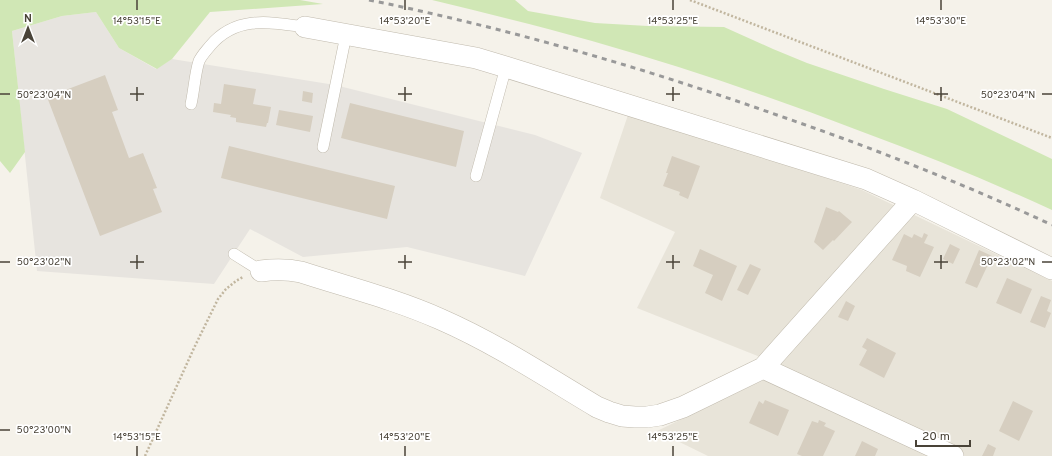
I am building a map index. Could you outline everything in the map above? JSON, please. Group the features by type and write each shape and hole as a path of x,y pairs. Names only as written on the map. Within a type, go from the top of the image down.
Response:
{"street":[{"path":"305,27 476,58 866,179 913,200 1052,269"},
{"path":"261,271 274,269 301,272 412,307 463,329 488,342 597,407 622,416 647,417 672,412 763,368 913,200"},
{"path":"763,368 953,456"}],"lane":[{"path":"191,104 199,63 202,56 217,38 237,26 261,22 305,27"},
{"path":"323,147 346,35"},
{"path":"476,176 506,68"},
{"path":"234,254 261,271"}],"path":[{"path":"690,0 1052,138"},
{"path":"145,456 218,299 226,289 236,281 261,271"}],"shaded area":[{"path":"96,12 119,48 156,69 172,59 335,85 535,135 582,153 525,276 407,247 303,257 250,229 214,284 37,271 12,31 62,16"},
{"path":"629,112 862,190 1052,281 1052,456 708,456 657,431 788,368 637,308 675,232 600,198"}],"green space":[{"path":"0,0 300,0 323,4 210,12 172,59 157,69 119,48 96,12 62,16 12,31 25,152 10,173 0,161"},
{"path":"432,0 515,0 528,11 595,23 648,26 724,27 807,63 947,109 1052,159 1052,210 909,149 794,106 727,83 592,41"}],"building":[{"path":"105,75 118,110 112,112 129,158 143,153 157,188 153,189 162,212 100,236 47,97"},
{"path":"224,84 256,89 253,104 271,107 266,127 236,122 236,118 230,117 231,115 213,112 214,103 221,104"},
{"path":"303,91 313,93 312,103 302,101"},
{"path":"350,103 464,131 456,167 341,138"},
{"path":"279,110 313,116 310,132 276,125"},
{"path":"229,146 395,186 387,219 221,178"},
{"path":"672,156 700,166 688,199 679,195 680,192 663,186"},
{"path":"826,207 838,212 839,211 852,222 823,250 814,242"},
{"path":"924,233 928,235 924,243 934,247 920,277 906,271 907,266 892,260 904,234 912,238 914,234 922,238"},
{"path":"950,244 960,249 953,264 943,259"},
{"path":"700,249 737,266 722,301 705,293 713,275 693,266"},
{"path":"979,250 992,256 977,288 965,283"},
{"path":"750,264 761,269 748,295 737,290"},
{"path":"1007,278 1032,289 1021,314 996,303"},
{"path":"1041,296 1051,300 1047,311 1051,313 1045,328 1030,322"},
{"path":"846,301 855,306 848,321 838,317"},
{"path":"867,338 896,353 884,378 859,365 867,350 862,347"},
{"path":"765,400 789,410 778,436 749,423 759,401 763,404"},
{"path":"1013,401 1033,411 1019,441 999,431"},
{"path":"819,420 826,423 824,426 835,431 823,456 802,456 797,454 812,421 818,423"},
{"path":"862,441 878,449 875,456 855,456"},
{"path":"988,444 996,448 993,456 982,456"}],"railway":[{"path":"369,0 524,36 677,81 812,127 916,166 1052,225"}]}
